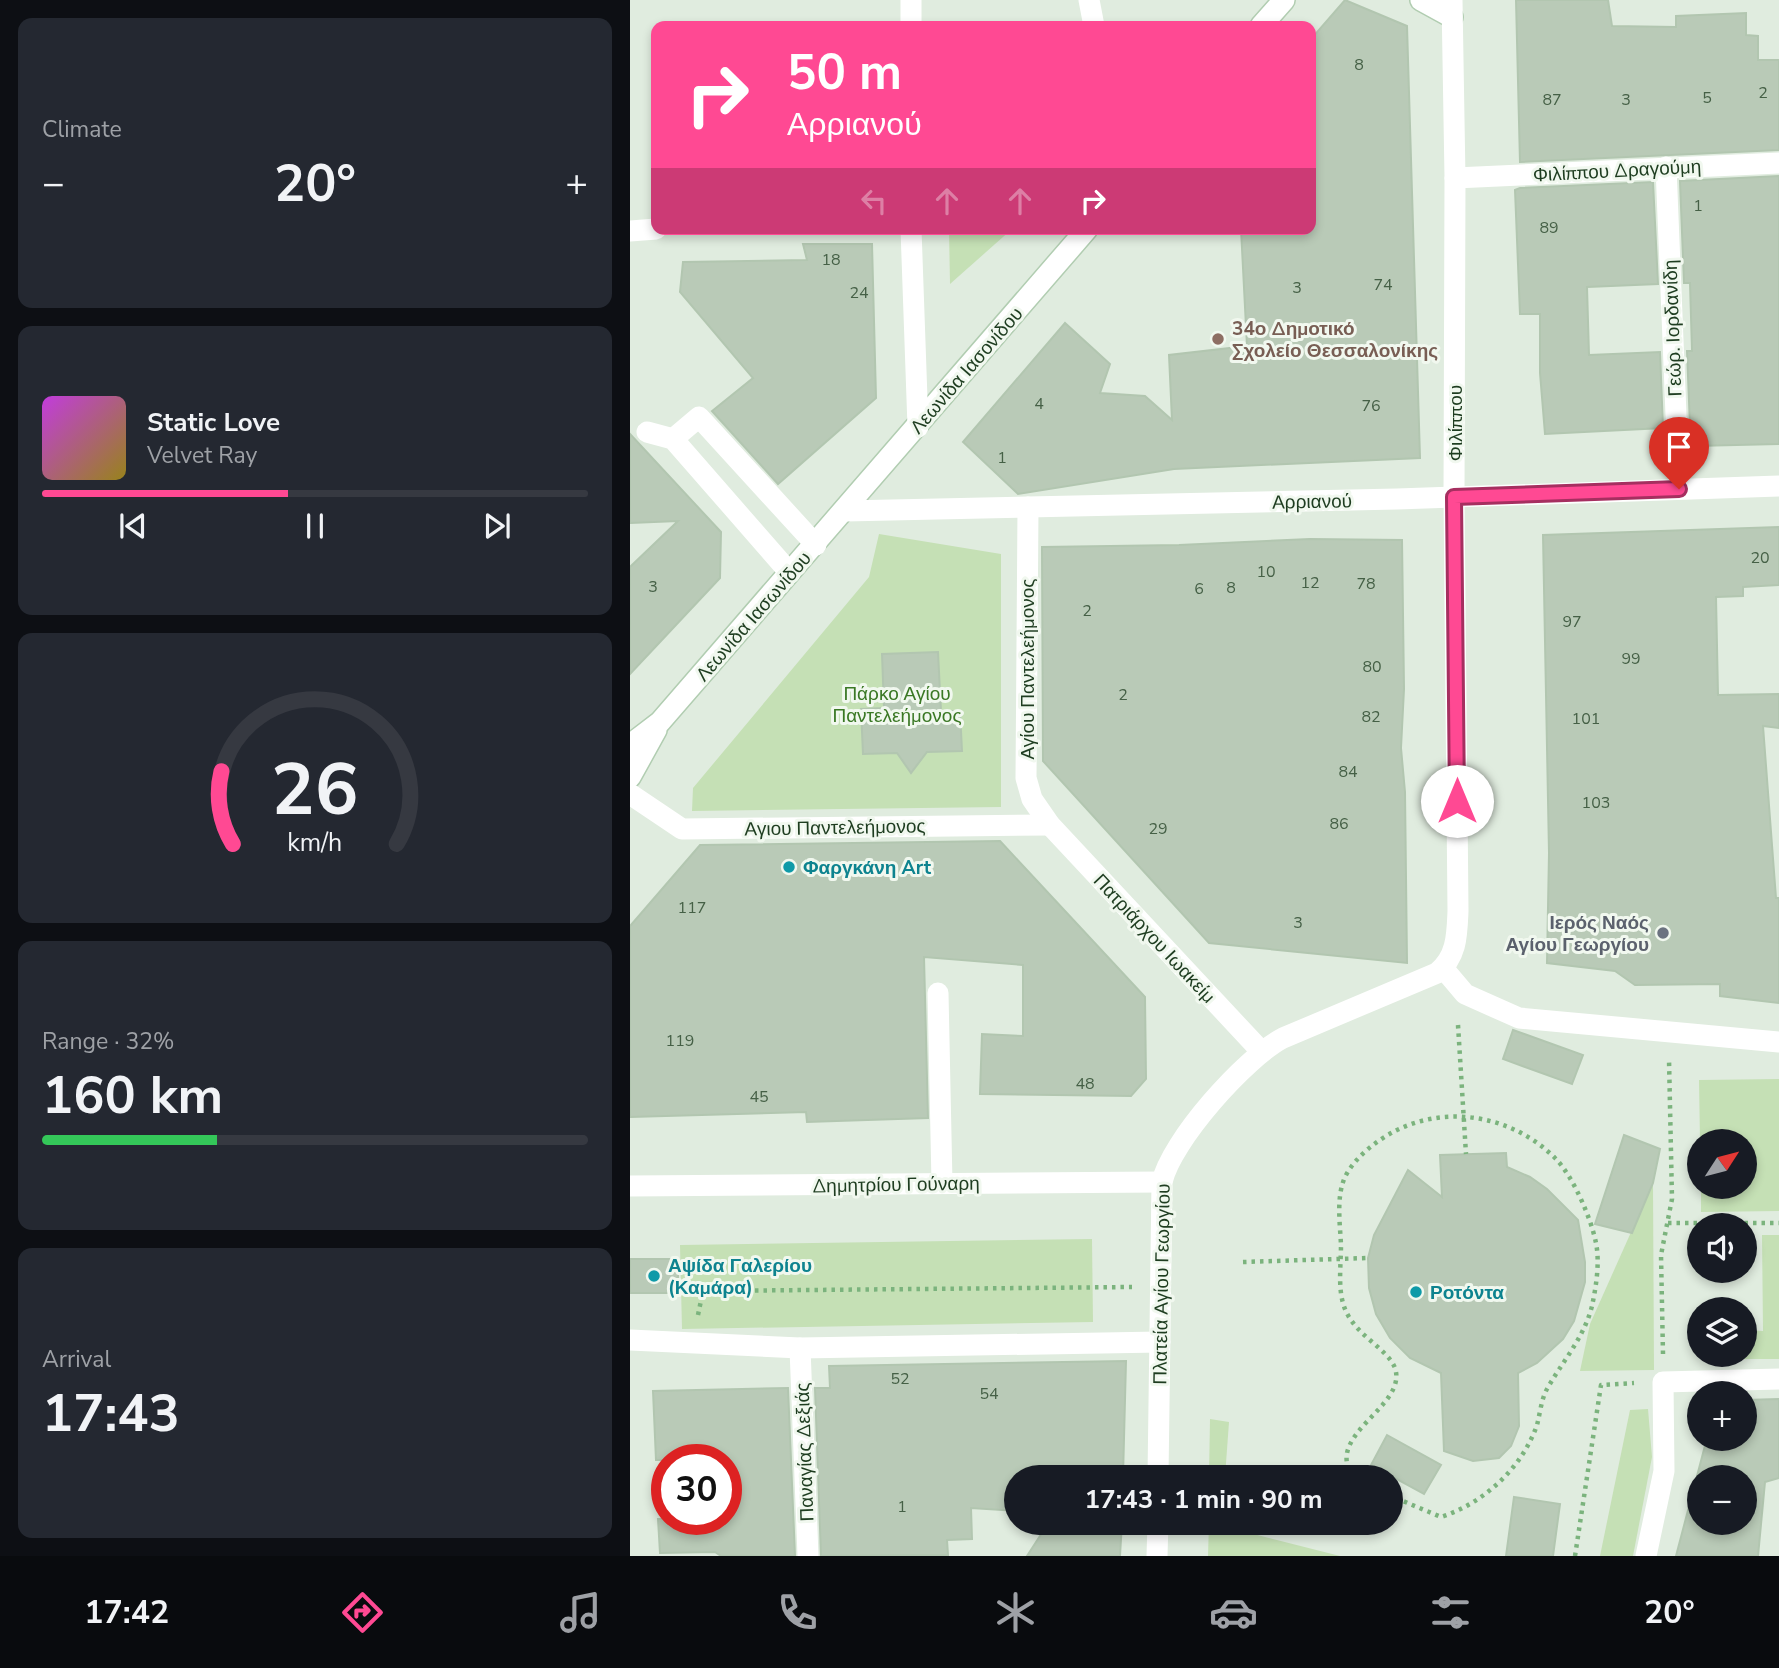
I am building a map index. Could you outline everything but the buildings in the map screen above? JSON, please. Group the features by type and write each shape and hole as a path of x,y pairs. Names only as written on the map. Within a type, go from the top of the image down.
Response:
{"street":[{"path":"911,0 911,21"},
{"path":"1089,0 1093,21"},
{"path":"1265,21 1284,0"},
{"path":"1421,0 1452,8"},
{"name":"Φιλίππου","path":"1443,968 1453,954 1458,927 1452,8"},
{"name":"Φιλίππου Δραγούμη","path":"1455,178 1779,163"},
{"name":"Γεώρ. Ιορδανίδη","path":"1666,167 1679,489"},
{"path":"630,231 651,229"},
{"path":"911,235 918,427"},
{"name":"Λεωνίδα Ιασονίδου","path":"845,511 1082,235"},
{"path":"673,439 699,417 816,545"},
{"path":"647,432 673,439 790,573"},
{"name":"Αρριανού","path":"845,511 1454,497 1779,486"},
{"name":"Αγίου Παντελεήμονος","path":"1028,507 1027,778 1032,799 1050,825"},
{"name":"Λεωνίδα Ιασωνίδου","path":"660,722 845,511"},
{"path":"630,745 660,722"},
{"path":"630,777 660,722"},
{"name":"Αγιου Παντελεήμονος","path":"630,794 682,829 1050,825"},
{"name":"Πατριάρχου Ιωακείμ","path":"1050,825 1261,1051"},
{"path":"1443,968 1465,994 1519,1018 1779,1042"},
{"name":"Πλατεία Αγίου Γεωργίου","path":"1158,1465 1162,1182 1170,1163 1195,1124 1223,1089 1261,1051 1283,1038 1412,985 1443,968"},
{"path":"938,993 942,1183"},
{"name":"Δημητρίου Γούναρη","path":"630,1186 1162,1182"},
{"path":"630,1340 800,1348 1160,1342"},
{"name":"Παναγίας Δεξιάς","path":"800,1348 808,1556"},
{"path":"1646,1556 1664,1471 1663,1382 1779,1379"},
{"path":"1157,1535 1157,1556"}],"path":[{"path":"1465,994 1457,1010 1466,1154"},
{"path":"1575,1556 1601,1385 1663,1382 1661,1255 1672,1199 1669,1031"},
{"path":"1349,1465 1347,1459 1353,1440 1368,1418 1386,1403 1395,1385 1395,1368 1384,1353 1352,1322 1342,1303 1338,1259 1340,1201 1345,1177 1361,1155 1382,1138 1410,1123 1435,1117 1464,1115 1502,1124 1530,1138 1557,1159 1574,1186 1596,1244 1597,1271 1591,1307 1581,1335 1545,1392 1530,1439 1516,1464 1496,1485 1461,1510 1441,1517 1403,1501"},
{"path":"1668,1223 1779,1223"},
{"path":"1243,1262 1368,1258"},
{"path":"703,1291 1161,1286"}],"green space":[{"path":"949,235 1005,235 950,284"},
{"name":"Πάρκο Αγίου Παντελεήμονος","path":"879,534 1001,554 1001,807 692,811 693,788 869,577"},
{"path":"1779,1079 1779,1211 1701,1212 1701,1199 1757,1199 1757,1129 1700,1129 1699,1080"},
{"path":"1653,1183 1654,1370 1580,1371 1590,1324"},
{"path":"1762,1235 1779,1235 1779,1359 1757,1359 1757,1331 1763,1331"},
{"path":"1092,1239 1093,1322 682,1329 680,1245"},
{"path":"1648,1409 1652,1457 1633,1556 1600,1556 1630,1410"},
{"path":"1210,1419 1229,1422 1226,1465 1209,1465"},
{"path":"1209,1535 1257,1535 1340,1556 1208,1556"}],"place":[{"name":"34ο Δημοτικό Σχολείο Θεσσαλονίκης","path":"1218,339"},
{"name":"Φαργκάνη Art","path":"789,867"},
{"name":"Ιερός Ναός Αγίου Γεωργίου","path":"1663,933"},
{"name":"Αψίδα Γαλερίου (Καμάρα)","path":"654,1276"},
{"name":"Ροτόντα","path":"1416,1292"}],"route":[{"path":"1457,801 1454,497 1679,489"}]}
